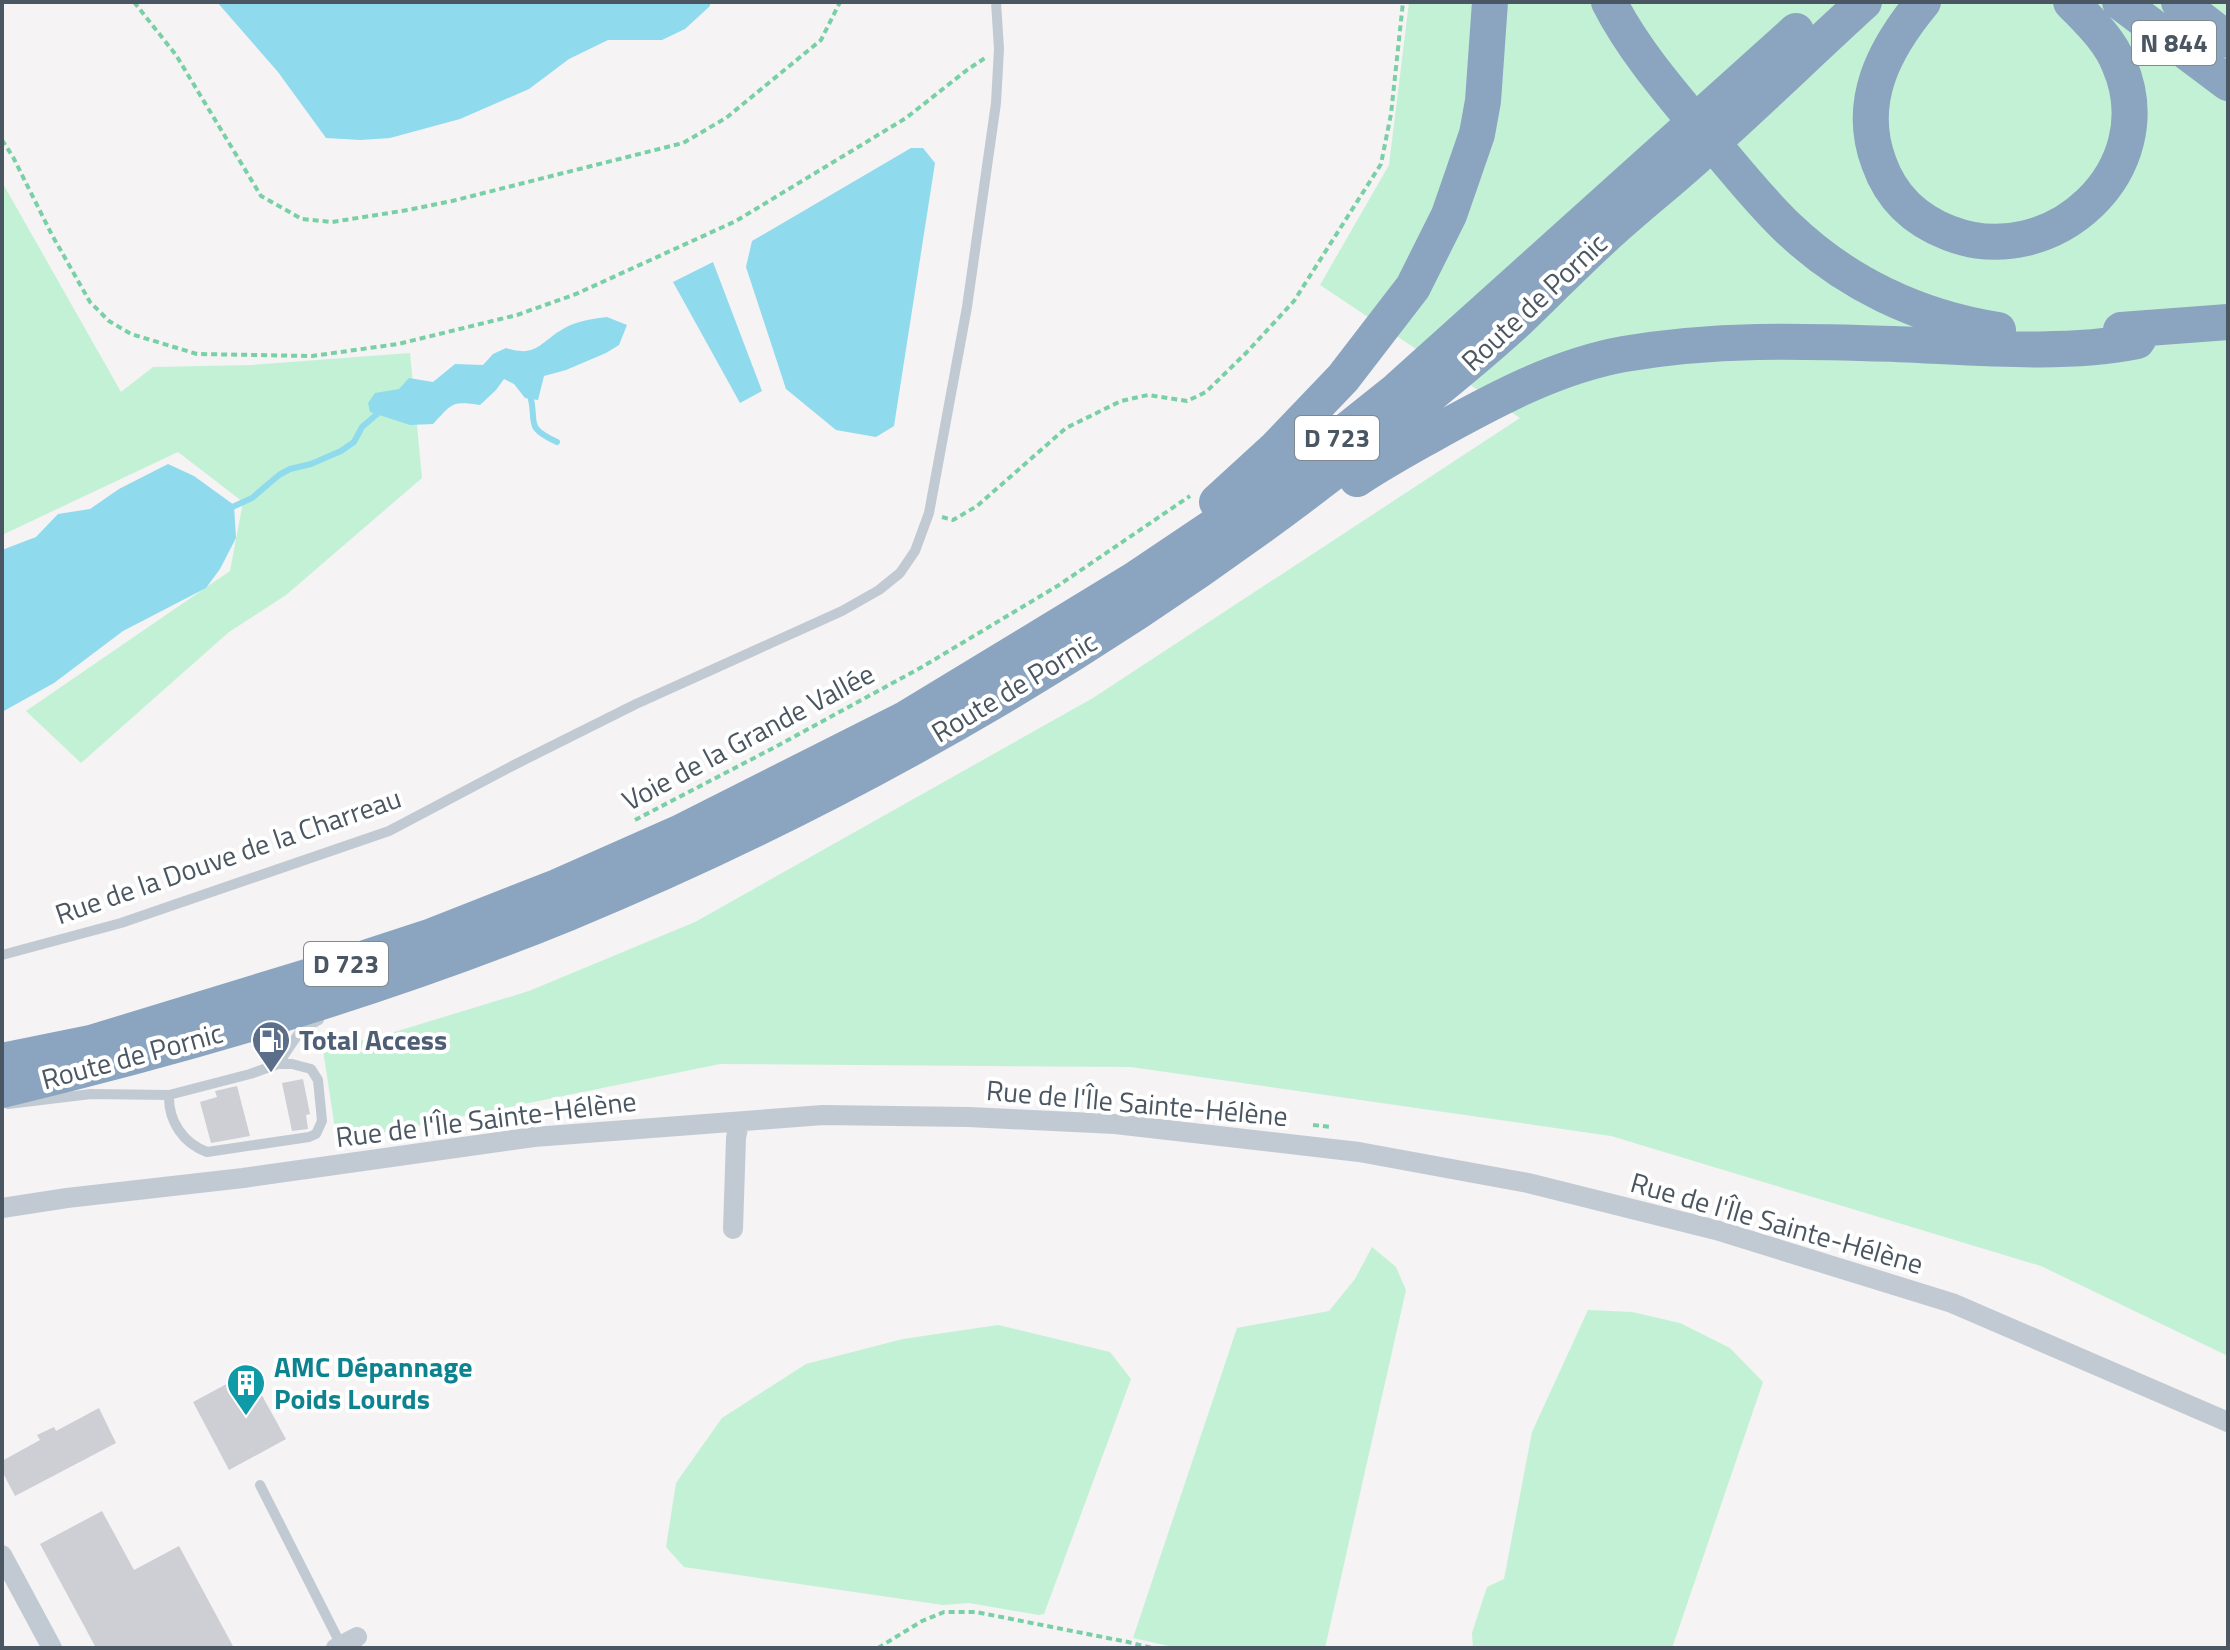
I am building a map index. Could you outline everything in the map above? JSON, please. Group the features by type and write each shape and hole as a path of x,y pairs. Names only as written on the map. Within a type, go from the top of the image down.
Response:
{"highway":[{"path":"1088,609 1109,577 1223,498 1276,448 1343,378 1413,287 1449,215 1477,134 1483,101 1490,2"},
{"path":"1609,2 1662,83 1786,227 1851,277 1891,300 1971,326 2044,334 2228,322"},
{"name":"Route de Pornic","path":"2,1061 91,1043 432,936 557,887 679,833 895,724 1088,609 1293,473 1397,390 1828,2"},
{"name":"Route de Pornic","path":"2,1090 208,1037 409,976 570,912 725,843 912,748 1003,695 1114,626 1268,522 1397,423 1513,325 1606,235 1693,160 1864,2"},
{"name":"D 723","path":"1513,325 1615,244 1902,2"},
{"path":"1923,2 1891,47 1876,80 1869,114 1872,145 1885,180 1909,212 1936,228 1967,240 1994,243 2018,242 2059,227 2079,214 2109,180 2124,146 2130,107 2119,64 2106,40 2071,2"},
{"name":"N 844","path":"2120,2 2228,83"},
{"name":"N 844","path":"2179,2 2228,40"},
{"path":"2207,2 2228,17"},
{"path":"1268,522 1297,520 1381,463 1485,405 1559,372 1622,355 1736,341 1776,340 2078,347 2137,341 2145,328"}],"street":[{"name":"Rue de l'Île Sainte-Hélène","path":"2,1208 534,1137 838,1115 1115,1124 1359,1152 1528,1183 1716,1230 1952,1303 2228,1422"},
{"path":"733,1229 739,1122"},
{"path":"2,1555 52,1648"}],"lane":[{"name":"Rue de la Douve de la Charreau","path":"2,955 121,923 389,831 636,704 842,611 879,590 900,573 915,551 929,513 967,307 996,103 999,49 996,2"},
{"path":"278,1064 301,1030 327,1016"},
{"path":"2,1105 65,1096 169,1095 278,1064 304,1066 315,1074 322,1121 316,1134 207,1152 195,1147 177,1130 169,1106 169,1095"},
{"path":"260,1485 345,1644"}],"path":[{"path":"134,2 176,55 261,196 302,219 332,222 452,201 683,143 726,118 821,40 840,2"},
{"path":"929,513 953,520 977,506 1066,428 1121,401 1148,395 1187,401 1206,392 1247,352 1294,301 1381,164 1391,114 1403,2"},
{"path":"2,140 90,302 109,321 131,334 197,354 312,356 398,344 517,315 576,294 736,221 906,118 999,49"},
{"name":"Voie de la Grande Vallée","path":"628,823 922,667 1059,585 1200,488"},
{"path":"1311,1124 1341,1128"},
{"path":"878,1648 922,1621 944,1612 976,1612 1152,1648"}],"green space":[{"path":"1409,2 2228,2 2228,1356 2041,1266 1611,1136 1131,1067 720,1064 337,1142 323,1050 529,991 695,922 1093,698 1520,418 1320,285 1389,165"},
{"path":"2,182 121,392 153,367 252,365 410,353 422,478 286,595 229,632 81,763 26,711 230,571 243,502 178,452 2,535"},
{"path":"1372,1247 1396,1267 1406,1290 1325,1648 1178,1648 1133,1638 1237,1328 1329,1311 1355,1279"},
{"path":"1588,1310 1632,1312 1680,1323 1730,1348 1763,1382 1672,1648 1473,1648 1472,1633 1487,1587 1504,1579 1532,1432"},
{"path":"998,1325 1110,1352 1131,1379 1044,1614 969,1603 943,1605 684,1567 666,1547 676,1483 722,1418 806,1364 903,1339"}],"water":[{"path":"217,2 710,2 710,6 685,29 662,40 608,40 569,59 529,89 460,119 390,138 361,140 326,138 278,72"},
{"path":"911,148 923,148 935,163 894,426 876,437 836,430 786,389 746,267 752,241"},
{"path":"713,262 762,391 740,403 673,282"},
{"path":"607,317 627,325 619,345 566,370 544,376 538,400 525,398 514,384 504,379 480,405 453,405 433,424 410,425 370,412 368,403 375,393 399,389 409,378 433,382 455,364 483,365 493,354 506,348 532,350 568,326"},
{"path":"168,464 194,476 234,505 236,538 220,569 206,588 123,631 54,683 2,712 2,550 36,537 58,514 90,509 119,489"}],"building":[{"path":"303,1079 310,1114 306,1115 308,1129 292,1131 282,1083"},
{"path":"237,1086 250,1136 211,1143 200,1102 217,1097 215,1091"},
{"name":"AMC Dépannage Poids Lourds","path":"249,1372 286,1439 229,1470 193,1402"},
{"path":"99,1408 116,1443 15,1496 2,1471 2,1461 40,1440 37,1435 54,1427 56,1431"},
{"path":"102,1511 134,1570 179,1546 234,1648 96,1648 40,1544"}],"waterway":[{"path":"530,395 536,427 557,442"},
{"path":"228,509 252,498 290,469 341,451 354,442 362,427 383,409"}],"place":[{"name":"Total Access","path":"271,1074"},
{"name":"AMC Dépannage Poids Lourds","path":"246,1417"}]}
